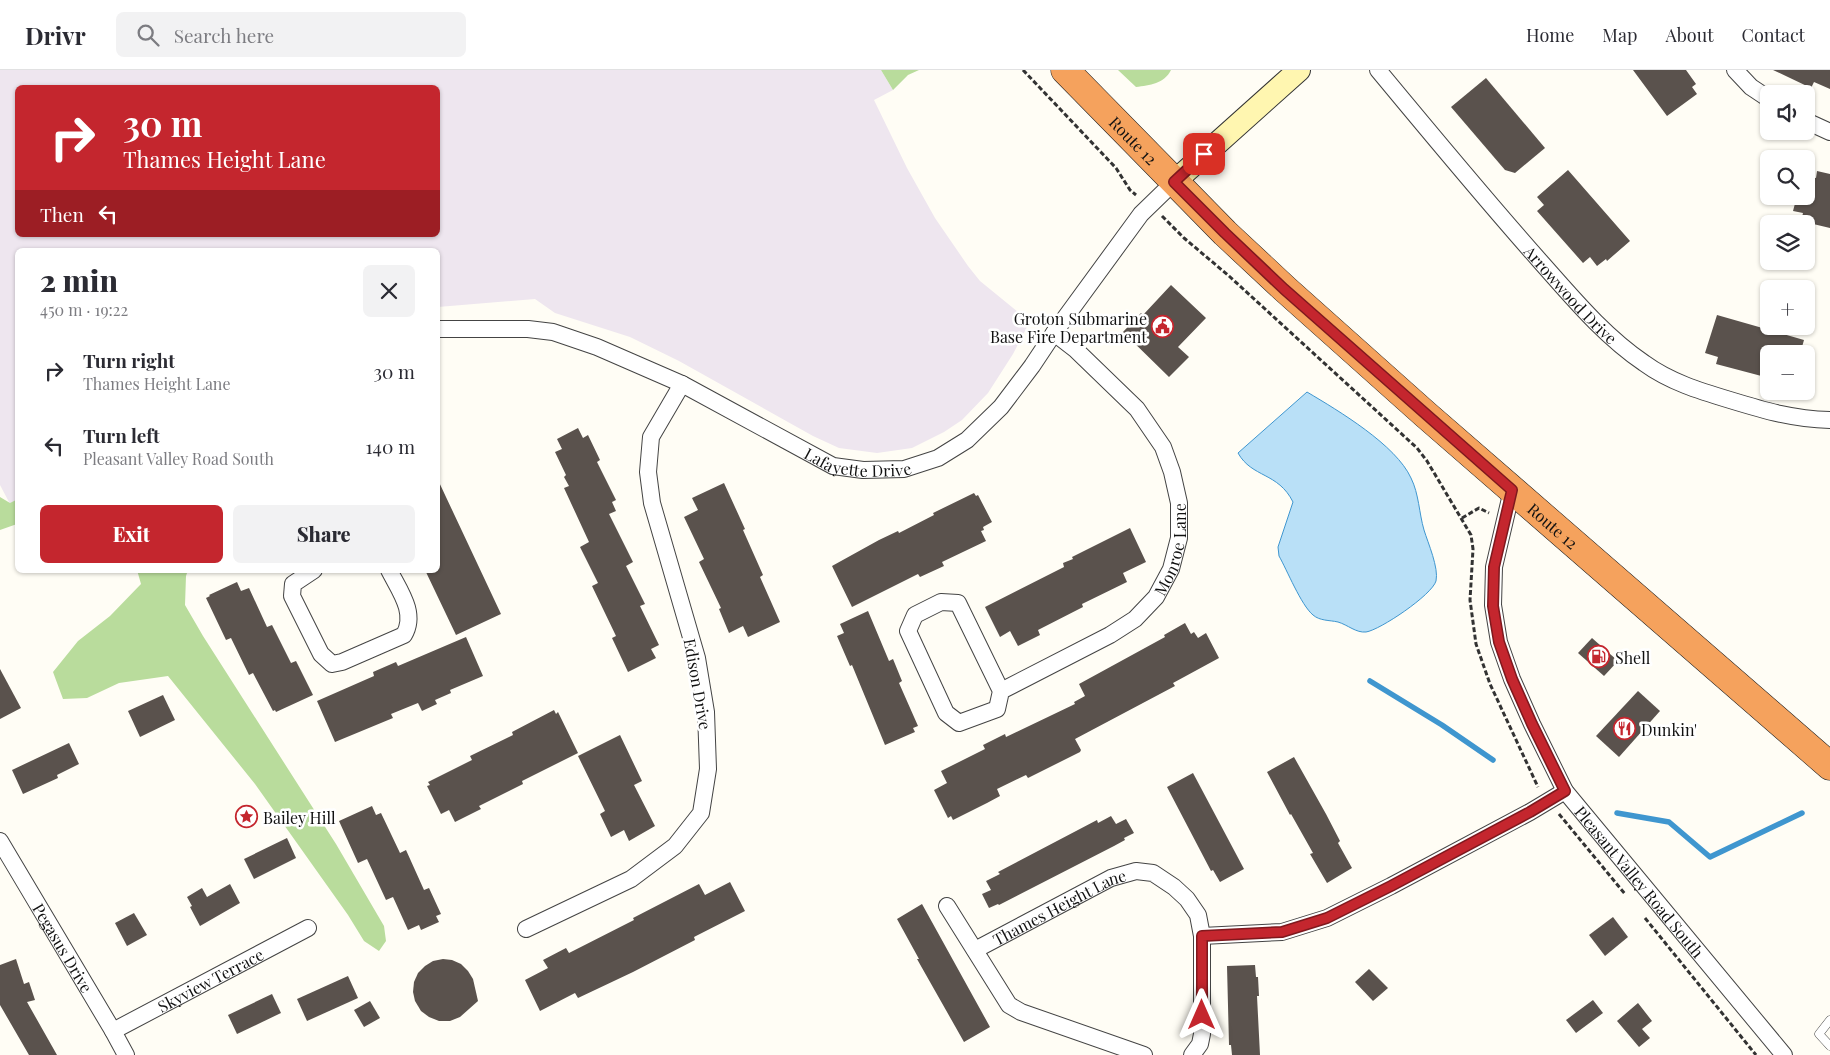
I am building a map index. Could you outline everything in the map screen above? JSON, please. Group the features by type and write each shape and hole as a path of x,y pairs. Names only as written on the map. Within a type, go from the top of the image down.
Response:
{"highway":[{"name":"Route 12","path":"1065,70 1174,182 1284,289 1830,766"}],"street":[{"path":"1174,182 1300,70"},
{"name":"Arrowwood Drive","path":"1378,70 1511,228 1592,320 1617,343 1645,364 1673,381 1696,391 1779,415 1830,420"},
{"path":"1735,70 1751,87 1760,93"},
{"path":"1815,125 1830,132"},
{"name":"Lafayette Drive","path":"440,329 508,328 554,332 597,347 682,384 833,466 863,470 904,469 938,458 967,440 1001,407 1141,214 1174,182"},
{"name":"Monroe Lane","path":"1001,692 1110,635 1135,619 1156,597 1171,569 1179,538 1179,503 1172,472 1163,447 1136,409 1076,350 1054,333"},
{"name":"Edison Drive","path":"526,929 631,878 675,846 701,813 708,769 706,712 697,658 652,503 648,472 651,437 682,384"},
{"name":"Pleasant Valley Road South","path":"1512,490 1494,567 1493,606 1499,642 1512,679 1532,724 1565,791 1784,1055"},
{"path":"310,573 294,584 292,596 321,654 332,664 342,662 404,635 409,623 408,610 390,573"},
{"path":"941,602 958,603 1001,692 996,709 987,713 959,723 946,713 908,631 915,615 941,602"},
{"path":"1202,936 1282,932 1327,918 1521,817 1565,791"},
{"name":"Pegasus Drive","path":"0,841 114,1031 126,1055"},
{"name":"Thames Height Lane","path":"974,950 1111,878 1136,871 1153,873 1174,887 1187,899 1198,915 1202,936 1202,1034 1200,1044 1192,1055"},
{"name":"Thames Height Lane","path":"947,906 1009,1005 1021,1012 1144,1055"},
{"name":"Skyview Terrace","path":"114,1031 308,928"}],"lane":[{"path":"1830,1020 1819,1034 1830,1046"}],"path":[{"path":"1023,70 1116,168 1130,190 1136,195"},
{"path":"1158,212 1184,238 1229,276 1417,448 1427,460 1442,488 1462,518 1472,511 1481,508 1504,525"}],"shaded area":[{"path":"0,70 881,70 893,90 874,100 907,168 935,218 980,281 1023,316 1028,325 1013,354 988,393 962,420 944,432 912,448 877,453 839,448 813,436 679,361 630,337 555,313 535,299 440,307 440,248 15,248 15,501 10,504 0,485"}],"green space":[{"path":"881,70 919,70 908,75 893,90"},
{"path":"1118,70 1171,70 1161,81 1136,87"},
{"path":"0,497 10,503 15,500 15,525 0,530"},
{"path":"138,573 187,573 185,605 336,844 384,926 386,941 379,951 364,941 348,915 255,784 168,676 119,683 87,698 63,699 53,672 78,641 110,616 141,584"}],"water":[{"path":"1307,392 1380,441 1404,466 1416,490 1424,530 1435,563 1436,581 1425,595 1393,619 1366,632 1355,630 1338,622 1319,618 1308,610 1279,556 1278,547 1293,502 1280,485 1250,467 1238,453"}],"building":[{"path":"1633,70 1686,70 1696,84 1692,87 1697,94 1667,116"},
{"path":"1773,70 1830,70 1830,89 1814,82 1812,85 1805,85"},
{"path":"1486,78 1545,148 1515,173 1505,170 1451,107"},
{"path":"1568,170 1630,241 1607,261 1606,259 1597,266 1590,257 1583,263 1537,211 1544,205 1537,197"},
{"path":"1817,171 1830,174 1830,228 1815,224 1815,215 1802,215 1803,213 1793,211 1795,205 1815,205"},
{"name":"Groton Submarine Base Fire Department","path":"1171,285 1206,318 1178,347 1189,357 1169,377 1123,332 1141,313 1143,315"},
{"path":"1717,315 1760,327 1760,335 1787,335 1804,340 1803,345 1760,345 1760,376 1716,364 1718,357 1705,353"},
{"path":"578,428 583,438 588,435 600,460 597,462 616,500 612,502 616,511 609,514 633,562 626,566 645,604 640,606 659,645 651,649 656,658 628,672 612,638 616,636 592,586 598,583 580,547 589,542 564,488 569,486 555,452 562,449 557,439"},
{"path":"724,483 745,529 743,530 763,575 760,577 780,622 748,637 743,626 729,633 719,609 721,608 699,562 704,559 684,517 698,510 692,498"},
{"path":"440,484 501,614 456,635 426,573 440,573"},
{"path":"974,493 976,496 978,495 992,522 983,527 984,530 981,531 986,541 942,562 944,566 920,577 918,574 852,607 832,566 879,540 898,531 899,533 934,515 933,513"},
{"path":"1130,528 1146,562 1123,573 1127,582 1082,604 1083,607 1038,630 1040,635 1018,646 1010,631 1000,637 985,607 1064,567 1063,563 1073,559 1072,557"},
{"path":"237,582 241,591 249,588 267,627 272,625 291,663 296,661 313,695 276,712 275,710 273,711 253,673 249,675 231,638 226,640 206,598"},
{"path":"868,611 889,661 893,659 902,681 899,683 918,726 913,728 915,732 885,745 852,665 850,666 837,636 844,633 840,624"},
{"path":"1185,623 1191,634 1194,632 1198,638 1206,633 1219,658 1173,683 1175,686 1075,739 1081,750 1080,752 1028,778 1026,775 997,789 1000,796 953,820 951,816 948,818 934,790 947,783 941,771 985,749 983,745 1005,734 1006,737 1075,704 1074,702 1085,696 1079,684 1165,637 1164,635"},
{"path":"466,637 483,676 450,690 451,693 435,700 437,704 422,711 418,703 391,714 393,718 335,742 317,701 374,676 373,672 396,662 398,666"},
{"path":"1592,638 1618,661 1604,676 1578,653"},
{"path":"0,669 21,708 0,719"},
{"path":"1638,691 1660,711 1619,757 1596,736"},
{"path":"163,695 175,720 140,737 128,711"},
{"path":"554,710 556,714 558,712 578,753 522,781 523,784 479,806 481,809 455,822 449,810 441,814 427,786 430,785 428,782 472,760 470,756 513,735 512,732"},
{"path":"620,735 642,781 634,785 655,826 629,841 624,830 611,837 600,814 605,811 578,756"},
{"path":"69,743 79,764 57,775 58,778 23,794 12,770"},
{"path":"1294,757 1326,814 1340,841 1338,843 1352,868 1327,883 1310,854 1313,853 1267,772"},
{"path":"1193,773 1244,869 1220,882 1213,870 1211,871 1167,787"},
{"path":"372,806 376,815 381,813 400,853 406,850 424,890 429,888 441,914 436,916 439,922 421,930 419,925 408,930 393,897 386,900 367,859 358,863 339,821"},
{"path":"1111,816 1116,824 1126,819 1134,833 1114,846 999,905 989,908 982,894 991,890 986,881 1000,874 998,872 1097,820 1098,823"},
{"path":"287,838 296,858 254,879 244,859"},
{"path":"730,882 745,911 694,937 695,940 633,972 578,998 575,993 540,1011 525,980 548,968 543,960 566,948 569,953 699,884 705,895"},
{"path":"230,884 240,903 200,926 187,897 202,888 207,897"},
{"path":"922,904 990,1027 964,1042 917,959 919,959 897,919"},
{"path":"134,913 147,935 127,946 115,923"},
{"path":"1613,917 1628,937 1605,956 1589,935"},
{"path":"16,959 24,984 29,982 35,1000 27,1002 57,1055 29,1055 0,1005 0,965"},
{"path":"443,959 461,964 468,971 473,979 478,1001 460,1017 450,1021 439,1021 421,1011 415,1001 413,992 414,982 418,973 433,961"},
{"path":"1255,965 1256,977 1258,977 1260,1055 1232,1055 1231,1045 1229,1045 1227,966"},
{"path":"1369,969 1388,988 1373,1001 1355,982"},
{"path":"348,976 358,998 307,1021 297,999"},
{"path":"272,994 281,1013 237,1034 228,1015"},
{"path":"1593,1000 1603,1013 1576,1033 1566,1020"},
{"path":"370,1001 380,1018 364,1027 354,1010"},
{"path":"1638,1003 1652,1021 1642,1029 1650,1038 1639,1047 1617,1021"}],"waterway":[{"path":"1370,681 1442,725 1493,760"},
{"path":"1617,813 1669,822 1710,857 1802,813"}],"place":[{"name":"Groton Submarine Base Fire Department","path":"1163,327"},
{"name":"Shell","path":"1599,657"},
{"name":"Dunkin'","path":"1625,729"},
{"name":"Bailey Hill","path":"247,817"}],"route":[{"path":"1202,1015 1202,936 1282,932 1327,918 1530,812 1565,791 1512,679 1499,642 1493,606 1494,567 1512,490 1284,289 1174,182 1204,154"}]}
